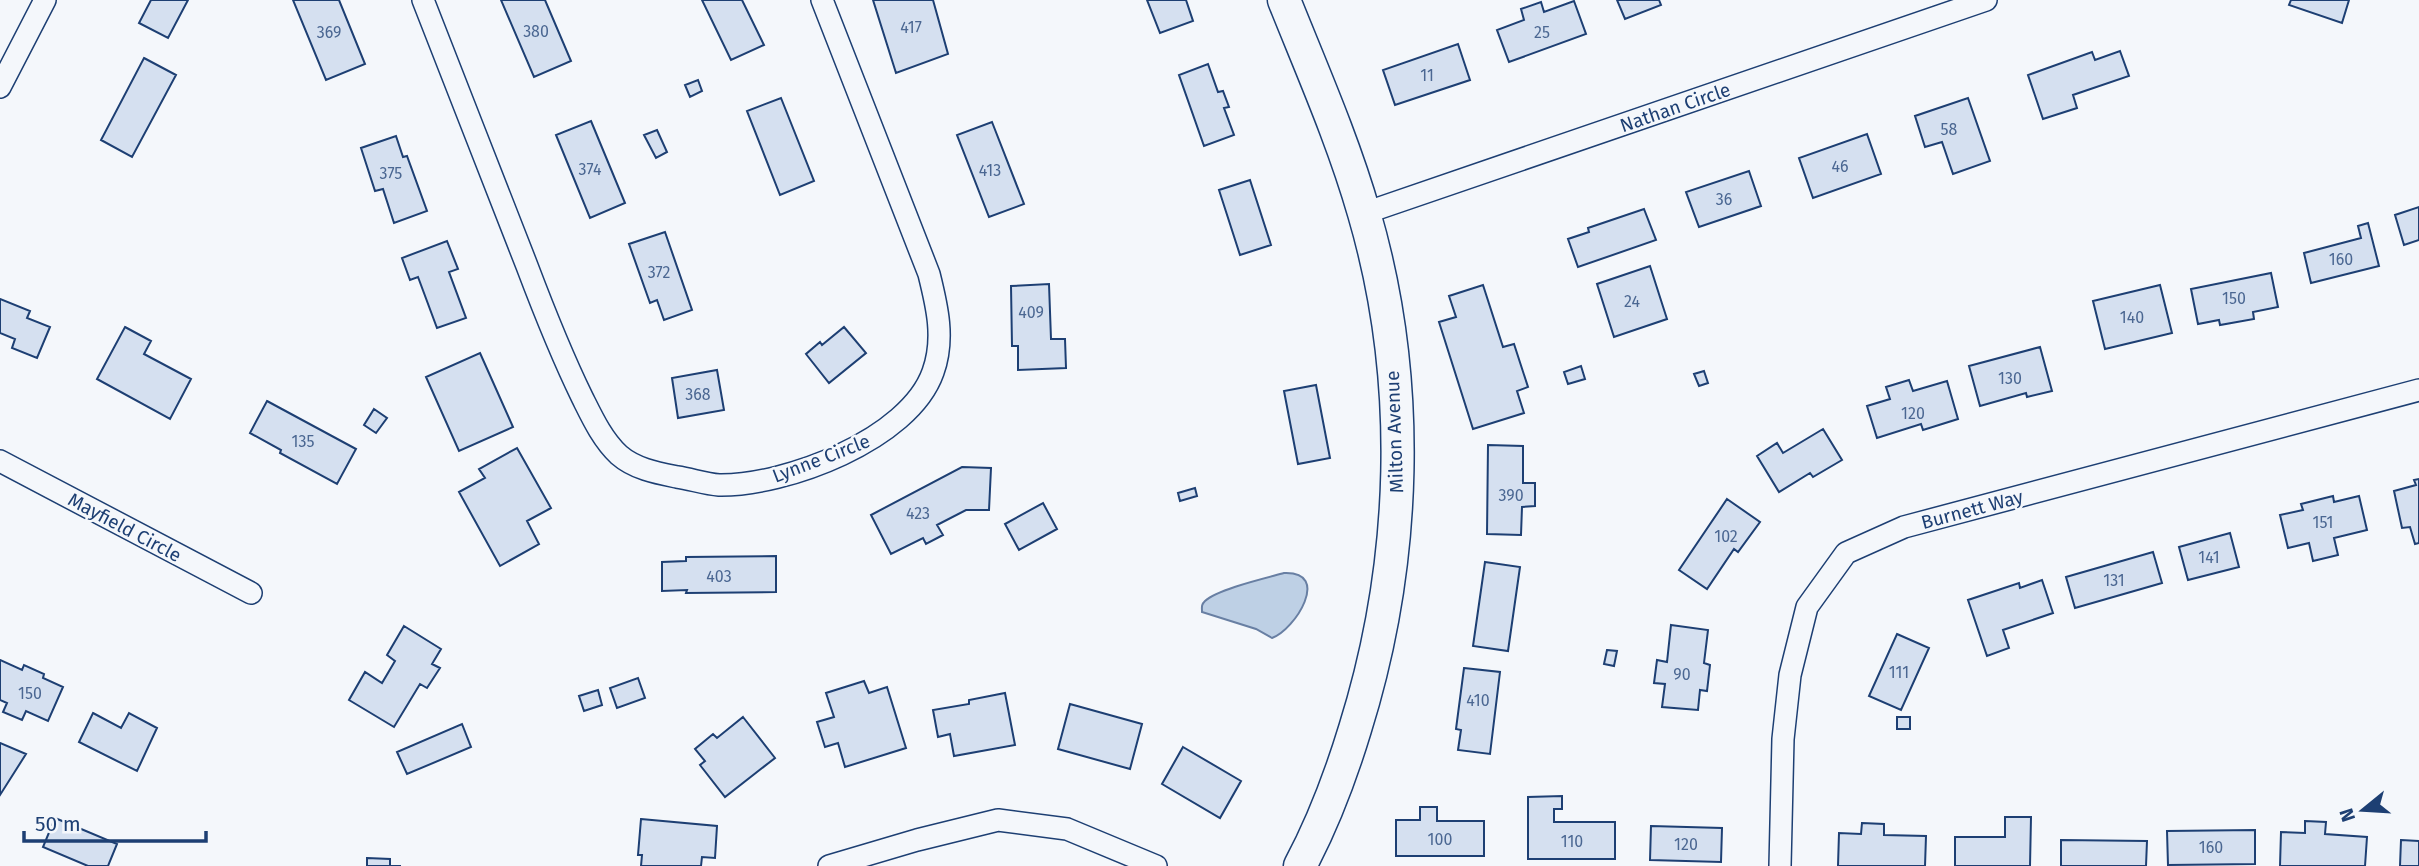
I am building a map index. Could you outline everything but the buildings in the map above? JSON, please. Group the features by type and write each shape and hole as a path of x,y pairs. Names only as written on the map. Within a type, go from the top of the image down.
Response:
{"street":[{"path":"0,86 46,0"},
{"name":"Lynne Circle","path":"424,0 560,353 598,428 620,455 649,471 718,485 773,479 856,449 878,436 900,418 923,390 933,373 938,352 939,317 929,274 822,0"},
{"name":"Milton Avenue","path":"1284,0 1335,126 1365,213 1385,307 1396,401 1397,496 1388,590 1370,682 1342,771 1300,866"},
{"name":"Nathan Circle","path":"1365,213 1986,0"},
{"name":"Burnett Way","path":"1780,866 1783,739 1790,675 1807,607 1846,553 1905,527 2419,390"},
{"name":"Mayfield Circle","path":"0,461 250,593"},
{"path":"829,866 998,820 1067,828 1156,866"}],"water":[{"path":"1284,573 1298,575 1306,581 1305,602 1290,624 1272,638 1256,629 1202,612 1205,601 1220,592"}]}
